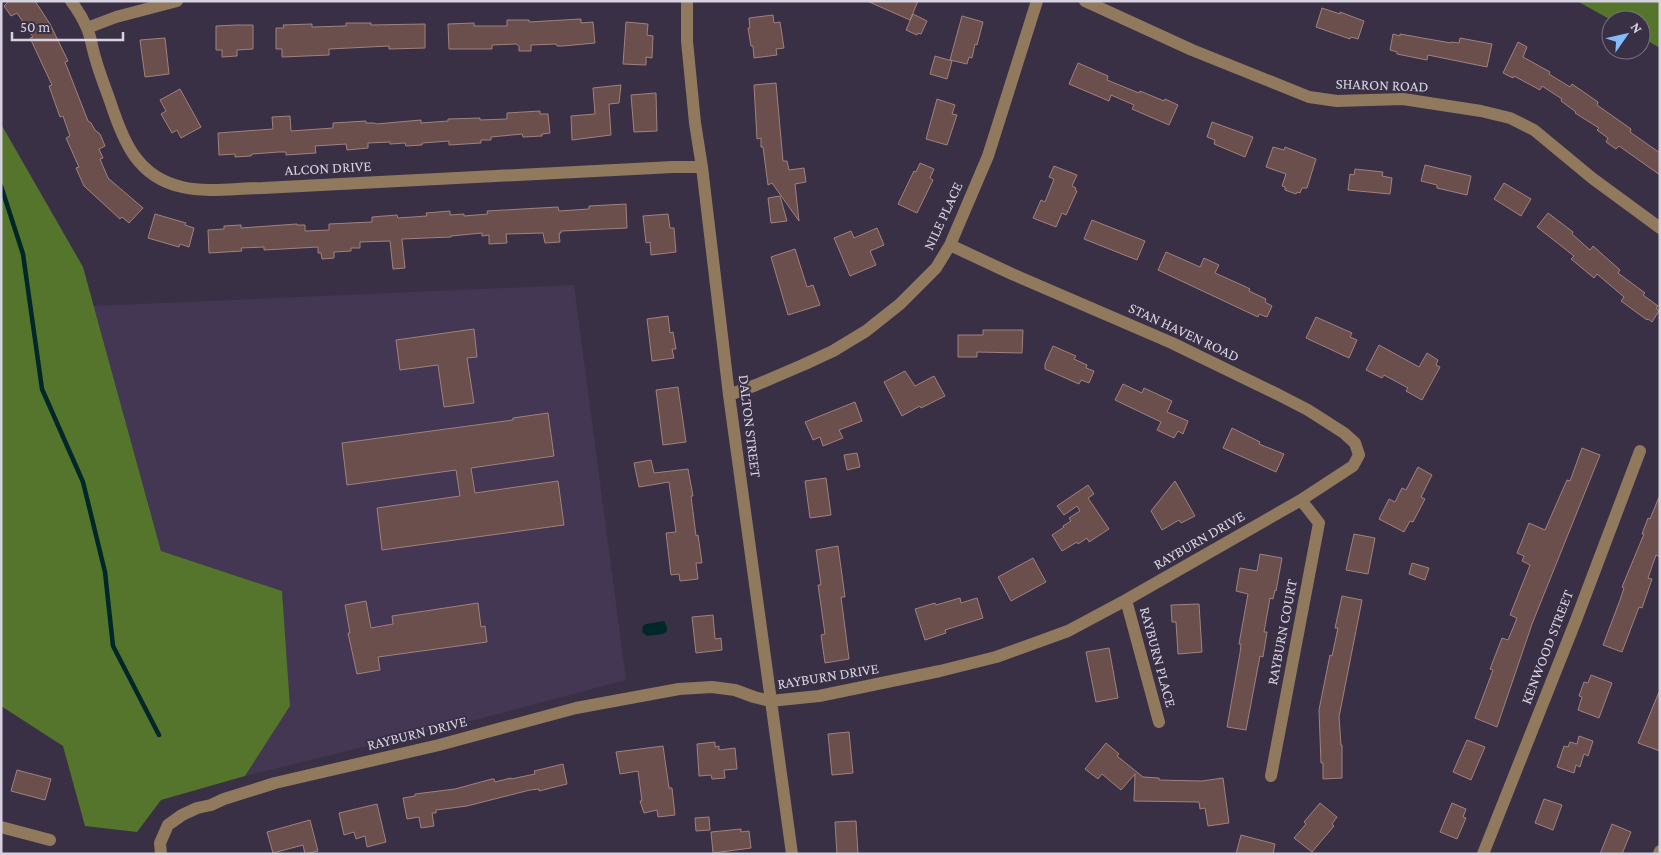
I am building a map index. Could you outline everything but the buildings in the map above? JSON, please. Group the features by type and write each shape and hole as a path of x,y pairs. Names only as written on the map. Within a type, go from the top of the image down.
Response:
{"street":[{"name":"ALCON DRIVE","path":"71,1 87,28 99,71 118,126 131,152 146,170 157,178 183,188 262,188 702,167"},
{"path":"87,28 116,16 177,1"},
{"name":"DALTON STREET","path":"687,1 688,41 695,123 729,395 792,854"},
{"name":"NILE PLACE","path":"729,395 805,364 866,331 900,304 936,268 950,245 988,156 1037,1"},
{"name":"SHARON ROAD","path":"1085,1 1192,50 1309,98 1337,101 1403,99 1480,110 1510,118 1534,130 1592,178 1660,228"},
{"name":"STAN HAVEN ROAD","path":"950,245 1172,343 1308,410 1344,434 1358,448 1359,455 1357,460 1337,477"},
{"name":"KENWOOD STREET","path":"1483,854 1576,620 1640,452"},
{"name":"RAYBURN DRIVE","path":"160,848 168,825 182,815 224,799 275,783 439,745 576,708 622,698 712,686 735,690 770,702 819,696 875,685 996,657 1068,631 1301,500 1337,477"},
{"name":"RAYBURN COURT","path":"1271,776 1319,523 1301,500"},
{"name":"RAYBURN PLACE","path":"1126,600 1159,722"},
{"path":"1,827 50,840"}],"shaded area":[{"path":"574,285 626,680 486,717 245,776 290,706 282,591 161,551 94,306"},
{"path":"664,621 667,631 663,634 647,636 642,632 643,626 646,624"}],"green space":[{"path":"1577,1 1660,1 1660,48 1651,43 1651,10 1601,10 1601,14"},
{"path":"1,124 83,267 161,551 282,591 290,706 245,776 161,800 137,832 85,826 63,746 1,706"}],"waterway":[{"path":"1,186 23,254 42,389 83,482 105,572 113,646 159,735"}]}
